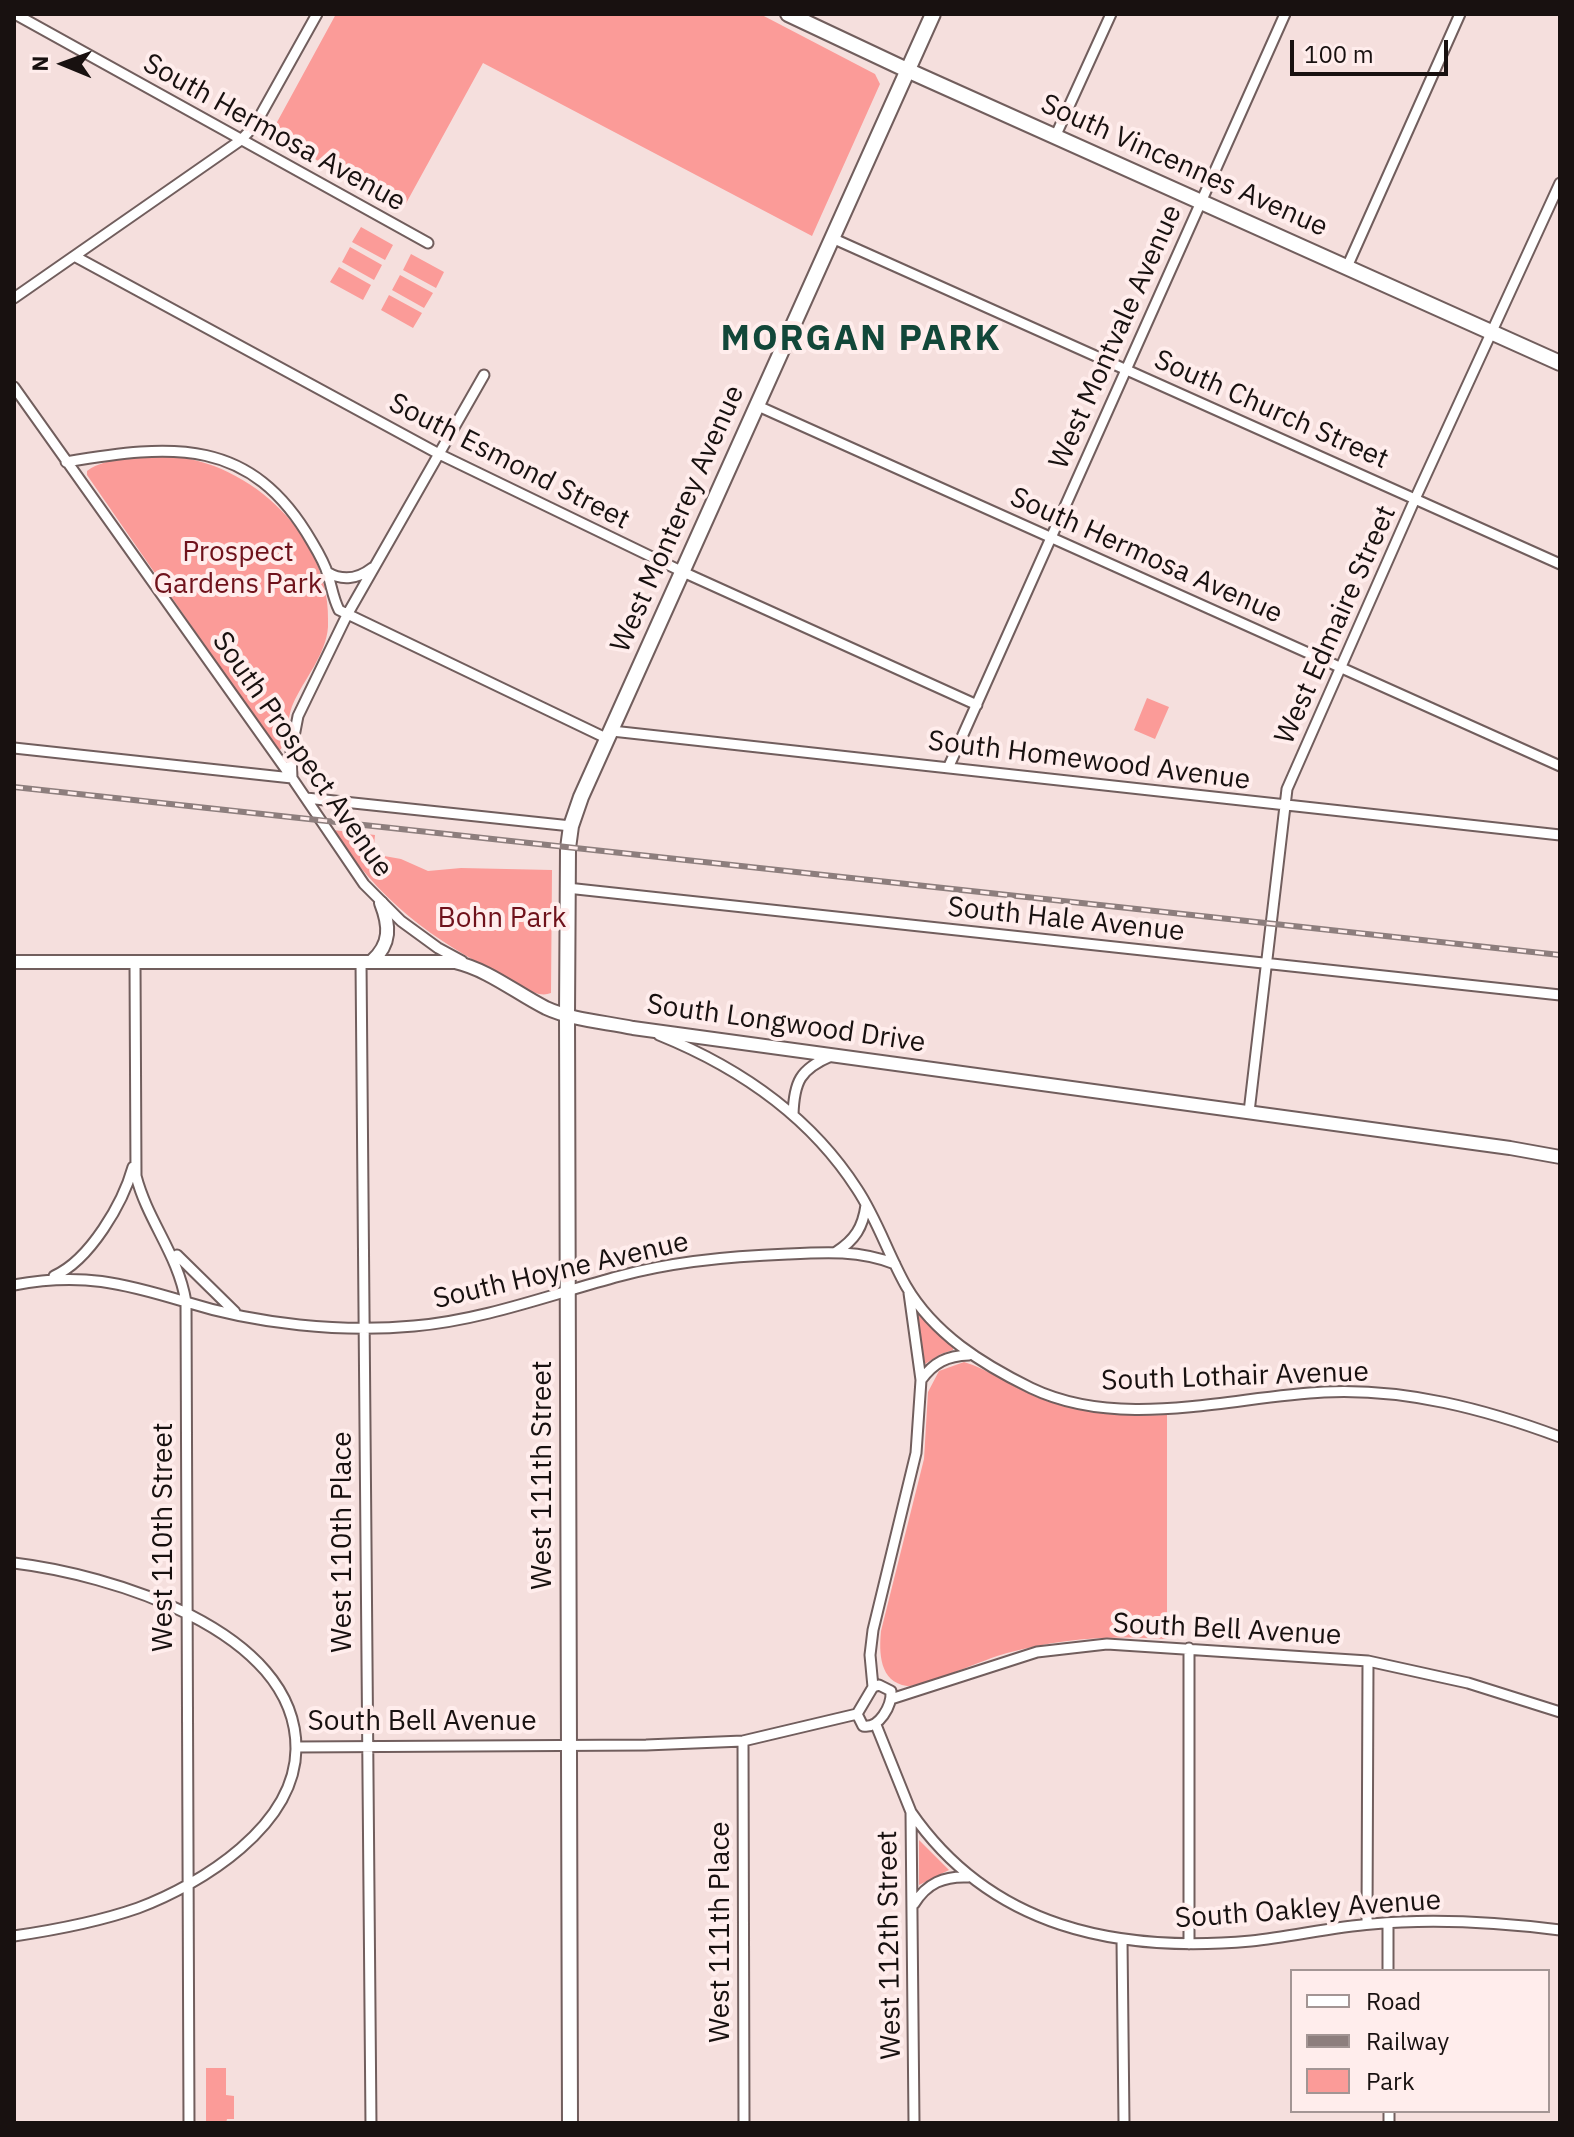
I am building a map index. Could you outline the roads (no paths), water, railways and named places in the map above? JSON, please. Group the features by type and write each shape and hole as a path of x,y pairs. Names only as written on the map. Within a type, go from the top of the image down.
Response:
{"main road":[{"name":"South Vincennes Avenue","path":"788,14 1560,363"},
{"name":"West Monterey Avenue","path":"571,826 581,797 933,14"},
{"name":"West 111th Street","path":"570,2123 567,888 571,826"}],"street":[{"name":"South Hermosa Avenue","path":"15,14 428,243"},
{"path":"14,298 241,140 255,125 317,14"},
{"path":"1055,137 1111,14"},
{"name":"West Montvale Avenue","path":"949,766 1285,14"},
{"path":"1347,267 1460,14"},
{"name":"West Edmaire Street","path":"1249,1112 1287,789 1415,499 1560,183"},
{"name":"South Church Street","path":"832,238 1560,564"},
{"name":"South Esmond Street","path":"76,257 439,454 683,572 977,705"},
{"path":"14,748 292,778 291,752 298,716 347,615 484,375"},
{"name":"South Prospect Avenue","path":"14,387 292,778 343,856 381,903 438,948 470,965"},
{"name":"South Hermosa Avenue","path":"758,406 1560,766"},
{"path":"66,462 156,450 178,450 225,460 264,482 297,518 327,572 334,601 339,610 347,615"},
{"path":"327,572 336,577 354,578 368,572 378,562"},
{"name":"South Homewood Avenue","path":"347,615 610,735 949,766 1560,835"},
{"path":"306,798 571,826"},
{"name":"South Hale Avenue","path":"567,888 1560,995"},
{"path":"366,961 385,945 388,921 381,903"},
{"name":"West 110th Place","path":"366,961 364,1329 371,2123"},
{"name":"South Longwood Drive","path":"14,962 438,961 470,965 548,1009 633,1028 1560,1157"},
{"name":"West 110th Street","path":"135,962 134,1163 139,1188 183,1282 186,1302 189,2123"},
{"name":"South Lothair Avenue","path":"633,1028 689,1047 725,1066 759,1087 793,1115 836,1161 866,1205 909,1289 938,1326 969,1355 1036,1390 1093,1406 1178,1407 1323,1392 1365,1392 1405,1396 1491,1413 1560,1437"},
{"path":"793,1115 794,1095 804,1073 815,1063 834,1055"},
{"path":"48,1278 72,1265 94,1242 123,1191 134,1163"},
{"path":"836,1252 849,1243 862,1225 866,1205"},
{"path":"169,1247 236,1313"},
{"name":"South Hoyne Avenue","path":"14,1285 48,1278 84,1279 145,1288 186,1302 294,1325 364,1329 444,1323 623,1275 703,1260 836,1252 861,1254 895,1264"},
{"path":"873,1687 886,1686 891,1691 891,1699 876,1725 870,1728 863,1726 857,1714 873,1687 870,1655 873,1630 916,1453 921,1380 909,1289"},
{"path":"921,1380 941,1360 969,1355"},
{"name":"South Bell Avenue","path":"14,1563 55,1568 97,1579 186,1612 240,1648 272,1681 283,1699 296,1747 646,1745 743,1741 857,1714"},
{"name":"South Bell Avenue","path":"891,1699 1037,1652 1107,1644 1368,1661 1468,1683 1560,1712"},
{"path":"1189,1648 1189,1944"},
{"path":"1367,1924 1368,1661"},
{"name":"West 112th Street","path":"876,1725 911,1812 914,2123"},
{"name":"West 111th Place","path":"743,1741 744,2123"},
{"path":"14,1936 51,1931 121,1913 187,1886 237,1850 264,1824 284,1792 293,1770 296,1747"},
{"name":"South Oakley Avenue","path":"911,1812 931,1841 968,1877 1018,1908 1042,1918 1122,1940 1189,1944 1254,1940 1367,1924 1455,1921 1560,1930"},
{"path":"912,1907 926,1888 936,1882 955,1876 968,1877"},
{"path":"1388,1923 1388,1969"},
{"path":"1122,1940 1124,2123"}],"railway":[{"path":"14,787 1560,955"}],"district":[{"name":"MORGAN PARK","path":"861,340"}],"park label":[{"name":"Prospect Gardens Park","path":"238,569"},
{"name":"Bohn Park","path":"502,919"}]}
